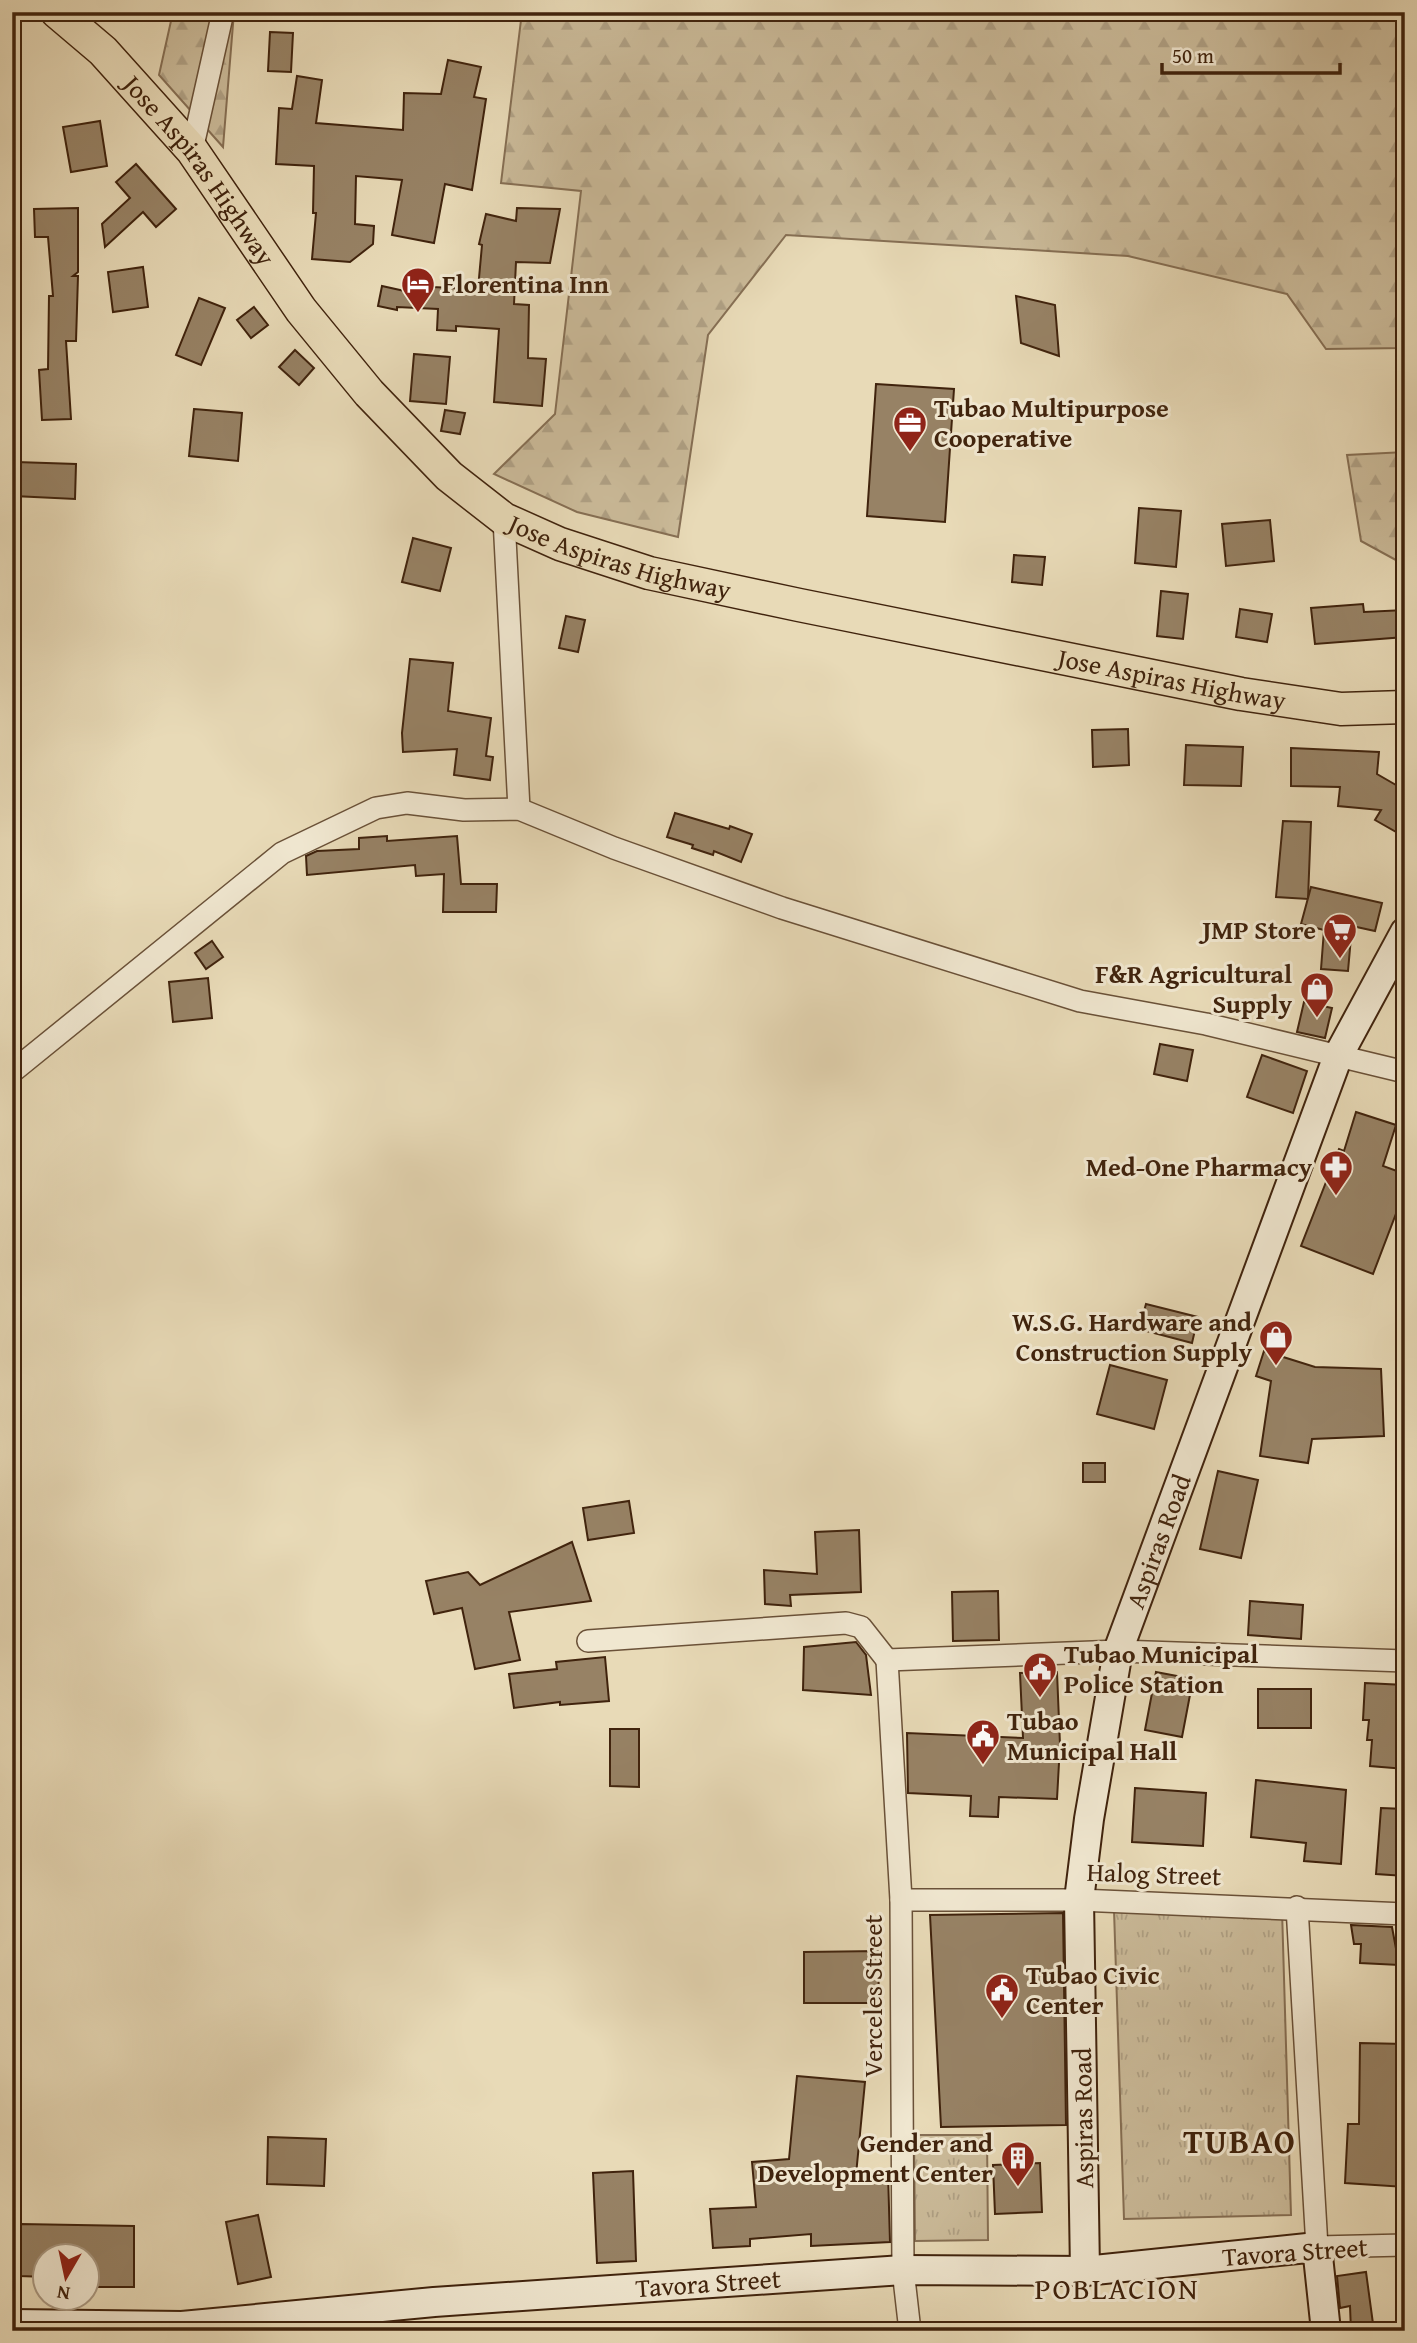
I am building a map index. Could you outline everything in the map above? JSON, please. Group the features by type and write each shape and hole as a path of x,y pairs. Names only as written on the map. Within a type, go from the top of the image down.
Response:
{"main road":[{"name":"Jose Aspiras Highway","path":"57,12 103,51 192,150 301,310 369,393 449,476 504,519 560,544 649,573 772,599 1254,696 1340,709 1405,707"},
{"name":"Aspiras Road","path":"1085,2271 1079,1900 1089,1819 1118,1651 1338,1056 1405,932"},
{"name":"Tavora Street","path":"12,2323 182,2326 434,2302 903,2270 1085,2271 1317,2247"},
{"path":"1317,2247 1326,2331"}],"street":[{"path":"192,150 223,12"},
{"path":"504,519 519,809"},
{"path":"12,1072 282,853 376,808 407,803 464,810 519,809 614,848 782,908 1080,1001 1206,1024 1405,1072"},
{"path":"588,1641 846,1623 861,1627 887,1660 1118,1651 1405,1661"},
{"name":"Verceles Street","path":"887,1660 901,1900 903,2270 910,2331"},
{"name":"Halog Street","path":"901,1900 1079,1900 1297,1907 1405,1914"},
{"path":"1297,1907 1317,2247"},
{"name":"Tavora Street","path":"1317,2247 1405,2245"}],"green space":[{"path":"173,12 234,12 223,147 159,75"},
{"path":"522,12 1405,12 1405,348 1326,349 1287,294 1128,256 786,235 708,335 678,537 577,512 494,474 555,414 581,191 501,183"},
{"path":"1405,452 1405,565 1361,541 1347,455"},
{"path":"1114,1910 1282,1910 1291,2215 1124,2219"},
{"path":"914,2135 987,2135 988,2240 915,2241"}],"building":[{"path":"270,32 293,33 291,72 268,71"},
{"path":"448,60 481,67 474,97 486,99 472,190 445,184 434,243 392,235 402,180 356,176 355,224 374,226 373,244 350,262 312,259 316,213 313,213 314,166 276,164 279,108 292,109 297,76 322,80 316,123 403,130 404,93 441,94"},
{"path":"100,121 107,166 71,172 63,127"},
{"path":"136,164 176,209 156,227 143,212 105,247 102,224 130,198 116,182"},
{"path":"78,208 78,272 73,276 78,276 76,341 66,341 71,419 42,420 39,370 48,369 49,296 53,296 48,237 35,237 34,209"},
{"path":"517,208 560,209 550,263 516,262 514,304 529,305 528,358 546,359 542,406 494,402 499,329 456,326 456,331 437,330 438,309 397,307 397,310 378,306 382,286 409,292 409,286 478,289 482,245 479,244 486,214 516,221"},
{"path":"143,267 148,307 113,312 108,272"},
{"path":"1016,296 1055,305 1059,356 1021,343"},
{"path":"199,298 225,308 201,365 176,355"},
{"path":"254,307 268,325 251,338 237,320"},
{"path":"295,350 314,368 299,385 279,367"},
{"path":"414,354 450,357 446,404 410,401"},
{"name":"Tubao Multipurpose Cooperative","path":"876,384 954,389 945,522 867,516"},
{"path":"194,409 242,413 238,461 189,456"},
{"path":"445,410 465,413 460,434 441,431"},
{"path":"16,462 76,464 75,499 14,496"},
{"path":"1139,508 1181,511 1176,567 1135,563"},
{"path":"1270,520 1274,561 1226,566 1222,524"},
{"path":"413,538 451,548 440,591 402,582"},
{"path":"1014,555 1045,557 1042,585 1012,582"},
{"path":"1161,591 1188,594 1183,639 1157,636"},
{"path":"1363,604 1364,612 1405,610 1405,637 1315,644 1311,608"},
{"path":"1240,609 1272,614 1267,642 1236,637"},
{"path":"566,616 585,620 578,652 559,648"},
{"path":"410,659 453,663 448,711 491,718 486,756 493,757 490,780 454,775 457,749 403,752 402,733"},
{"path":"1128,729 1129,765 1093,767 1092,730"},
{"path":"1186,745 1243,747 1241,786 1184,785"},
{"path":"1291,748 1379,752 1377,774 1396,785 1405,771 1405,837 1375,820 1381,810 1338,806 1340,787 1291,786"},
{"path":"675,813 752,834 741,862 714,851 713,855 692,848 693,845 667,837"},
{"path":"1283,821 1311,822 1308,899 1276,897"},
{"path":"387,836 387,841 457,836 461,884 497,884 496,912 443,912 444,874 416,876 415,865 307,875 306,856 317,851 359,849 359,838"},
{"path":"1311,887 1382,903 1375,931 1352,926 1348,971 1321,969 1324,930 1301,924"},
{"path":"212,941 223,957 206,969 195,953"},
{"path":"208,978 212,1018 173,1022 169,982"},
{"path":"1304,1002 1332,1008 1325,1038 1297,1032"},
{"path":"1160,1044 1193,1050 1187,1081 1154,1074"},
{"path":"1262,1055 1307,1071 1293,1113 1247,1097"},
{"path":"1356,1112 1396,1125 1383,1166 1405,1174 1405,1190 1373,1274 1301,1246 1339,1149 1344,1151"},
{"path":"1146,1304 1198,1317 1192,1343 1139,1329"},
{"path":"1264,1351 1315,1367 1381,1369 1384,1436 1312,1439 1308,1463 1260,1456 1271,1381 1256,1376"},
{"path":"1110,1365 1167,1380 1154,1429 1097,1414"},
{"path":"1083,1463 1105,1463 1105,1482 1083,1482"},
{"path":"1218,1471 1258,1480 1241,1558 1200,1549"},
{"path":"629,1501 634,1533 588,1540 583,1508"},
{"path":"859,1530 861,1592 790,1595 791,1606 765,1604 764,1570 817,1574 815,1532"},
{"path":"572,1542 591,1601 509,1612 520,1660 475,1669 462,1608 434,1614 426,1581 468,1572 480,1585"},
{"path":"998,1591 999,1640 953,1641 952,1592"},
{"path":"1250,1601 1303,1605 1301,1639 1248,1635"},
{"path":"856,1642 866,1655 871,1695 803,1690 804,1647"},
{"path":"605,1657 609,1701 560,1705 560,1702 514,1708 509,1674 557,1669 556,1662"},
{"name":"Tubao Municipal Hall","path":"1057,1672 1060,1745 1057,1799 999,1797 998,1817 970,1816 971,1796 908,1793 907,1733 1023,1738 1020,1673"},
{"path":"1156,1672 1193,1679 1182,1737 1145,1730"},
{"path":"1365,1683 1405,1685 1405,1769 1370,1766 1372,1740 1367,1740 1369,1720 1363,1720"},
{"path":"1258,1689 1311,1689 1311,1728 1258,1728"},
{"path":"610,1729 639,1729 639,1787 610,1786"},
{"path":"1256,1780 1346,1790 1341,1864 1304,1861 1306,1843 1251,1837"},
{"path":"1135,1788 1206,1793 1203,1846 1132,1842"},
{"path":"1381,1808 1405,1809 1405,1876 1376,1874"},
{"name":"Tubao Civic Center","path":"1063,1913 1066,2125 941,2127 930,1915"},
{"path":"1351,1925 1392,1927 1399,1965 1360,1963 1361,1944 1354,1944"},
{"path":"878,1951 879,2003 804,2003 804,1952"},
{"path":"1360,2043 1405,2044 1405,2187 1345,2183 1348,2124 1359,2124"},
{"path":"797,2076 865,2082 856,2175 888,2173 890,2242 811,2246 811,2234 750,2239 750,2246 713,2248 710,2209 756,2207 752,2162 789,2159"},
{"path":"268,2137 326,2139 324,2186 267,2184"},
{"name":"Gender and Development Center","path":"1040,2163 1042,2212 995,2214 993,2165"},
{"path":"633,2171 636,2261 597,2263 593,2173"},
{"path":"258,2215 271,2277 238,2284 226,2222"},
{"path":"20,2224 134,2226 134,2287 102,2287 102,2242 32,2242 32,2276 20,2276"},
{"path":"1366,2272 1374,2331 1351,2331 1350,2306 1340,2308 1337,2276"}],"place":[{"name":"Florentina Inn","path":"418,314"},
{"name":"Tubao Multipurpose Cooperative","path":"910,453"},
{"name":"JMP Store","path":"1340,960"},
{"name":"F&R Agricultural Supply","path":"1317,1019"},
{"name":"Med-One Pharmacy","path":"1336,1197"},
{"name":"W.S.G. Hardware and Construction Supply","path":"1276,1367"},
{"name":"Tubao Municipal Police Station","path":"1040,1699"},
{"name":"Tubao Municipal Hall","path":"983,1766"},
{"name":"Tubao Civic Center","path":"1002,2020"},
{"name":"Gender and Development Center","path":"1018,2188"}],"district":[{"name":"TUBAO","path":"1240,2141"},
{"name":"POBLACION","path":"1117,2289"}]}
